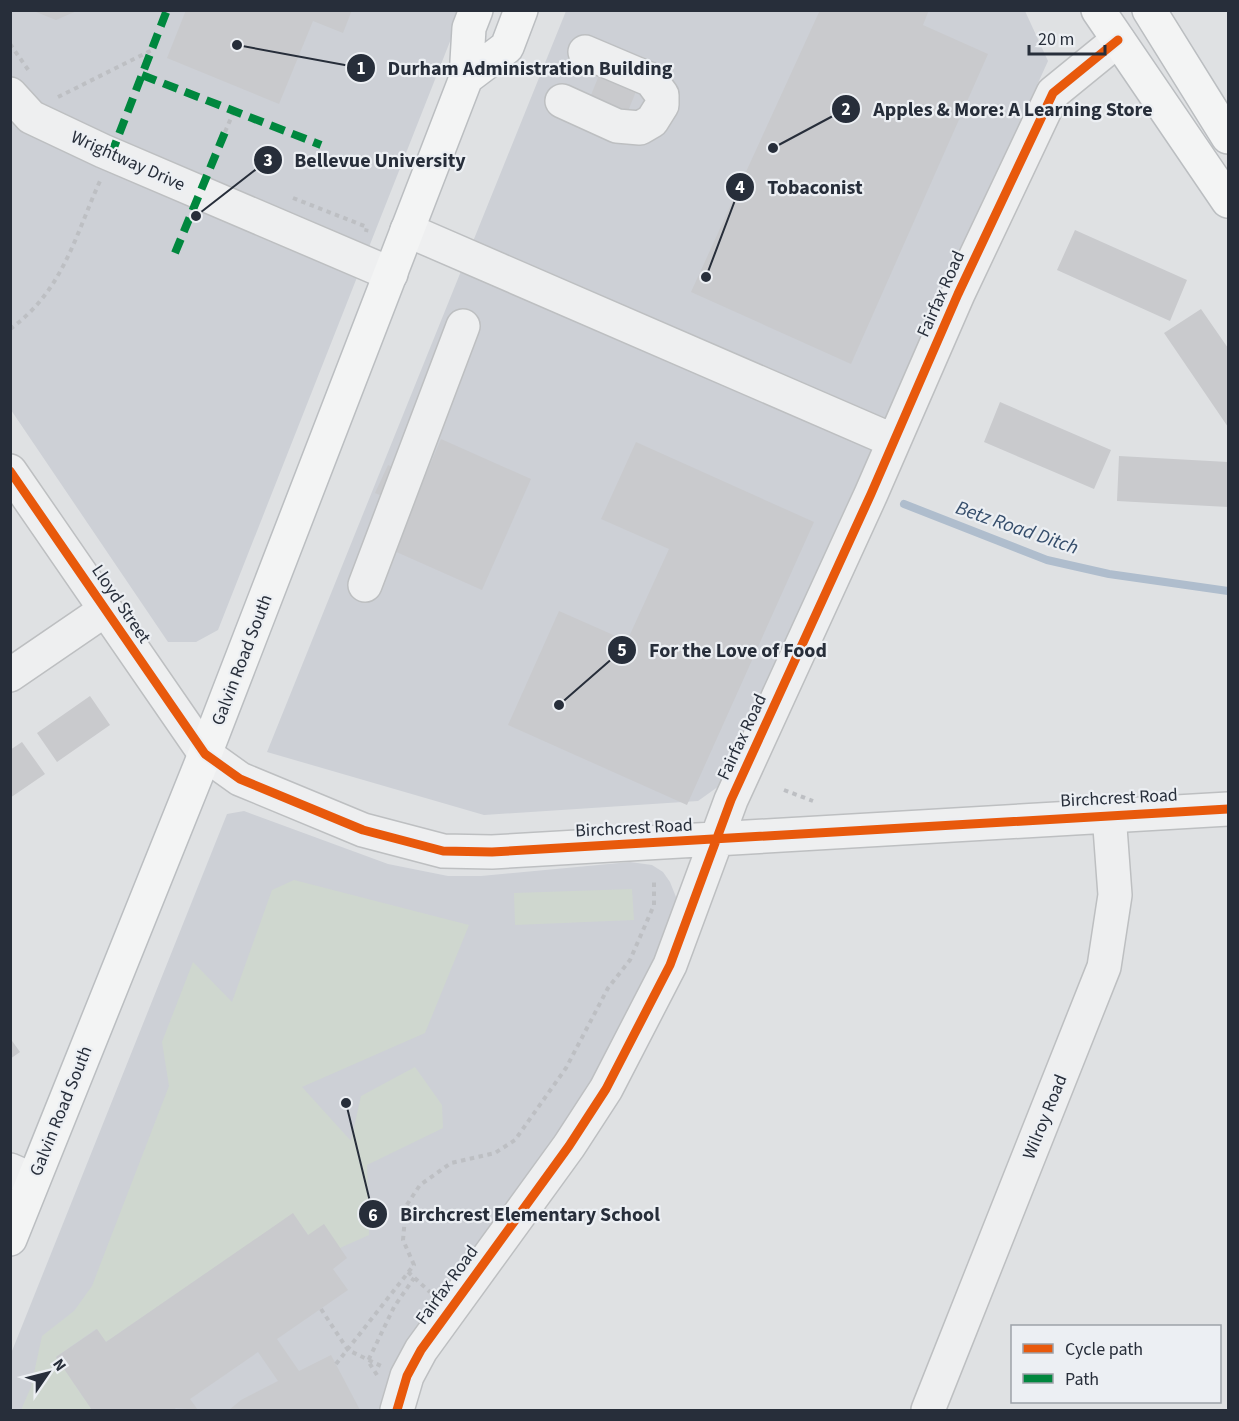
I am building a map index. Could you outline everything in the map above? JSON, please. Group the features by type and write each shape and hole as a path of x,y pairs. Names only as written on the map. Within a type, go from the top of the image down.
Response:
{"main road":[{"name":"Galvin Road South","path":"10,1239 22,1175 205,754 466,78 469,28 476,10"},
{"path":"466,78 507,47 522,10"},
{"path":"1098,10 1228,201"},
{"path":"1149,10 1228,137"}],"street":[{"name":"Fairfax Road","path":"397,1410 394,1379 569,1146 606,1089 670,966 714,841 958,294 1053,93 1118,40"},
{"path":"562,101 617,126 640,129 652,121 662,105 662,95 651,80 585,52"},
{"name":"Wrightway Drive","path":"21,105 111,155 391,274"},
{"path":"407,230 894,441"},
{"path":"365,585 463,326"},
{"name":"Lloyd Street","path":"10,471 205,754"},
{"path":"10,675 105,610"},
{"name":"Birchcrest Road","path":"205,754 240,779 289,801 390,839 443,851 492,852 714,841 1228,808"},
{"name":"Wilroy Road","path":"928,1410 1104,967 1115,895 1109,814"}],"path":[{"path":"57,97 152,50"},
{"path":"225,132 234,111"},
{"path":"10,329 28,316 55,282 75,246 87,210 111,155"},
{"path":"784,790 809,802 821,801"},
{"path":"336,1364 414,1265 403,1240 406,1206 420,1185 451,1163 495,1153 515,1140 566,1068 608,988 630,960 654,904 654,880"},
{"path":"368,1361 394,1307 414,1278"},
{"path":"321,1309 348,1350 394,1379"},
{"path":"368,1361 394,1379"}],"shaded area":[{"path":"10,11 462,11 218,630 196,642 168,642 11,410"},
{"path":"566,11 1025,11 1048,61 719,786 698,801 484,815 267,752"},
{"path":"244,811 388,864 448,876 481,876 630,862 652,865 663,872 670,882 676,897 675,912 670,931 592,1081 541,1161 430,1310 381,1410 11,1410 10,1356 227,814"},
{"path":"294,880 469,925 425,1033 302,1087 351,1141 361,1096 415,1067 442,1105 443,1128 367,1165 369,1235 340,1248 308,1235 293,1214 106,1342 96,1329 56,1357 92,1410 21,1410 31,1387 42,1336 74,1311 92,1286 169,1086 162,1042 193,962 232,1002 272,890"},
{"path":"632,889 634,920 515,925 514,893"}],"building":[{"path":"31,10 79,10 56,20"},
{"path":"186,10 352,10 343,33 313,21 279,104 167,58"},
{"path":"820,10 929,10 923,25 988,54 851,364 691,292"},
{"path":"602,68 639,84 626,116 589,100"},
{"path":"1075,230 1187,280 1170,321 1057,270"},
{"path":"1201,309 1228,348 1228,427 1164,333"},
{"path":"1000,402 1111,450 1094,489 984,442"},
{"path":"441,439 531,479 482,590 392,550 411,508 375,493 388,465 423,481"},
{"path":"636,442 814,522 687,805 508,725 559,611 627,641 669,549 601,519"},
{"path":"1119,456 1228,462 1228,507 1117,501"},
{"path":"90,696 110,725 57,762 37,733"},
{"path":"22,742 45,774 10,798 10,750"},
{"path":"10,1038 20,1052 10,1059"},
{"path":"293,1213 308,1235 324,1224 347,1258 333,1269 348,1290 277,1339 299,1371 331,1355 360,1410 229,1410 241,1400 278,1381 258,1352 190,1399 198,1410 176,1408 173,1410 92,1410 56,1357 97,1329 106,1342"}],"waterway":[{"name":"Betz Road Ditch","path":"904,504 1047,560 1109,574 1228,591"}],"marked path":[{"path":"111,155 167,10"},
{"path":"142,75 321,145"},
{"path":"175,253 225,132"}],"cycle path":[{"path":"397,1410 407,1376 421,1350 569,1146 606,1089 670,965 731,800 871,494 958,294 1053,93 1118,40"},
{"path":"10,471 205,754 240,779 363,830 443,851 492,852 1228,809"}],"place":[{"name":"Durham Administration Building","path":"237,45"},
{"name":"Apples & More: A Learning Store","path":"773,148"},
{"name":"Bellevue University","path":"196,216"},
{"name":"Tobaconist","path":"706,277"},
{"name":"For the Love of Food","path":"559,705"},
{"name":"Birchcrest Elementary School","path":"346,1103"}]}
